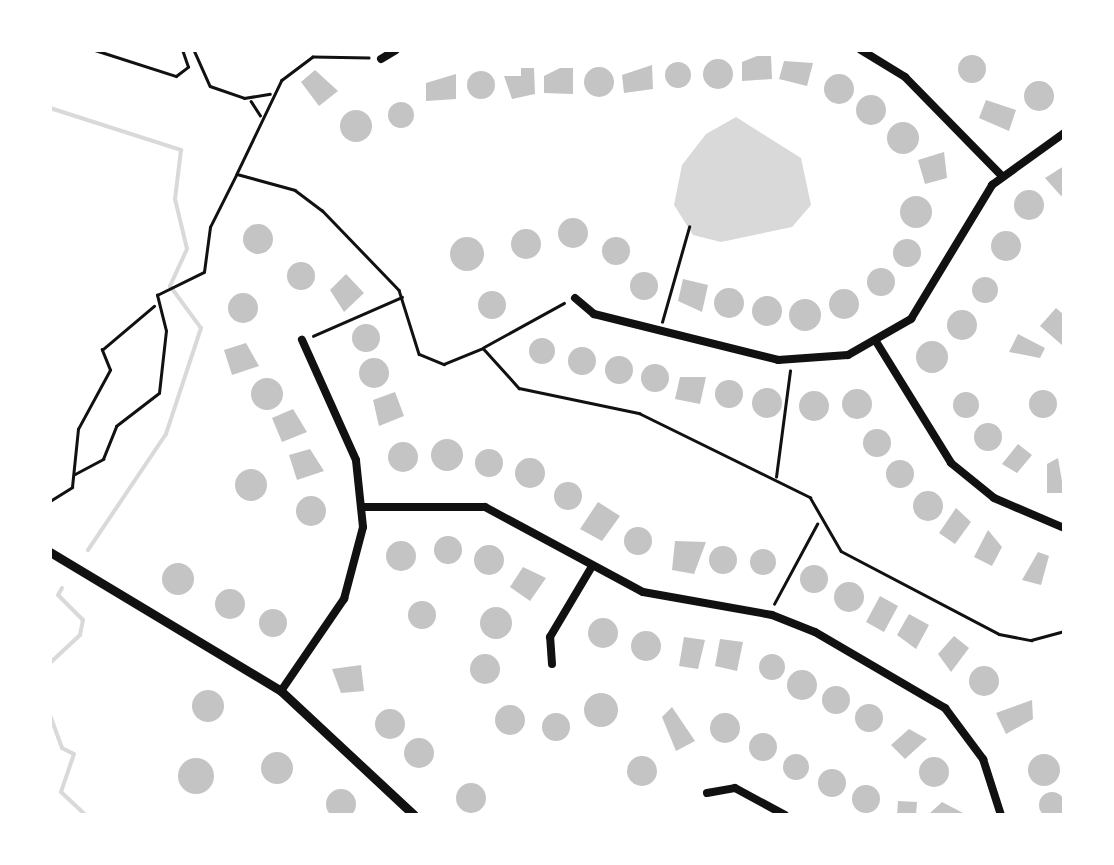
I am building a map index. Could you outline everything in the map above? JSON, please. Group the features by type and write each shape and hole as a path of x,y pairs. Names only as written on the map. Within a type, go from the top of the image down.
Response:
{"street":[{"path":"381,59 396,50"},
{"path":"861,50 905,77 1001,175"},
{"path":"575,298 594,314 658,333 790,362 877,344 927,303 1001,175 1064,133"},
{"path":"281,691 344,600 363,507 348,436 302,340"},
{"path":"877,344 951,462 1006,505 1064,528"},
{"path":"363,507 485,507 529,523 591,568 661,598 772,615 945,708 983,759 1001,815"},
{"path":"50,552 281,691 414,815"},
{"path":"552,664 550,637 591,568"},
{"path":"707,793 735,788 786,815"}],"path":[{"path":"95,50 176,76 188,67 182,50"},
{"path":"194,50 210,86 247,98 270,94"},
{"path":"50,501 66,497 74,474 78,429 110,370 102,350 156,305 164,290 176,287 206,267 210,227 270,94 313,58 381,59"},
{"path":"247,98 260,116"},
{"path":"236,174 310,200 404,297 419,354 454,360 575,298"},
{"path":"658,333 690,227"},
{"path":"302,340 404,297"},
{"path":"74,474 104,459 116,426 160,393 166,332 156,305"},
{"path":"482,348 518,388 620,406 776,478 810,497 820,522 854,560 999,634 1031,640 1064,632"},
{"path":"776,478 790,362"},
{"path":"772,615 797,547 820,522"}],"shaded area":[{"path":"736,117 801,158 811,205 792,227 721,242 693,235 674,205 682,165 706,134"}],"building":[{"path":"972,55 982,59 986,69 982,79 972,83 962,79 958,69 962,59"},
{"path":"771,56 772,79 742,81 742,62"},
{"path":"718,59 729,63 733,74 729,85 718,89 707,85 703,74 707,63"},
{"path":"784,61 813,63 807,86 779,79"},
{"path":"678,62 687,66 691,75 687,84 678,88 669,84 665,75 669,66"},
{"path":"652,65 653,89 624,93 622,75"},
{"path":"599,67 610,71 614,82 610,93 599,97 588,93 584,82 588,71"},
{"path":"521,68 534,68 535,94 512,99 504,76 521,76"},
{"path":"560,68 573,68 573,94 544,93 544,76"},
{"path":"315,70 338,91 319,106 301,82"},
{"path":"481,71 491,75 495,85 491,95 481,99 471,95 467,85 471,75"},
{"path":"456,74 456,99 426,101 426,83"},
{"path":"839,74 850,78 854,89 850,100 839,104 828,100 824,89 828,78"},
{"path":"1039,81 1053,90 1054,96 1045,110 1039,111 1025,102 1024,96 1033,82"},
{"path":"871,95 882,99 886,110 882,121 871,125 860,121 856,110 860,99"},
{"path":"986,100 1016,110 1009,131 979,118"},
{"path":"401,102 410,106 414,115 410,124 401,128 392,124 388,115 392,106"},
{"path":"356,110 367,115 372,126 367,137 356,142 345,137 340,126 345,115"},
{"path":"903,122 914,127 919,138 914,149 903,154 892,149 887,138 892,127"},
{"path":"944,152 947,178 925,184 918,160"},
{"path":"1064,166 1064,194 1061,196 1045,178"},
{"path":"1029,190 1040,194 1044,205 1040,216 1029,220 1018,216 1014,205 1018,194"},
{"path":"916,196 927,201 932,212 927,223 916,228 905,223 900,212 905,201"},
{"path":"573,218 587,227 588,233 579,247 573,248 559,239 558,233 567,219"},
{"path":"258,224 269,228 273,239 269,250 258,254 247,250 243,239 247,228"},
{"path":"526,229 540,238 541,244 532,258 526,259 512,250 511,244 520,230"},
{"path":"1006,231 1020,240 1021,246 1012,260 1006,261 992,252 991,246 1000,232"},
{"path":"467,237 479,242 484,254 479,266 467,271 455,266 450,254 455,242"},
{"path":"616,237 626,241 630,251 626,261 616,265 606,261 602,251 606,241"},
{"path":"907,239 917,243 921,253 917,263 907,267 897,263 893,253 897,243"},
{"path":"301,262 311,266 315,276 311,286 301,290 291,286 287,276 291,266"},
{"path":"881,268 891,272 895,282 891,292 881,296 871,292 867,282 871,272"},
{"path":"644,272 654,276 658,286 654,296 644,300 634,296 630,286 634,276"},
{"path":"346,274 364,293 344,312 330,290"},
{"path":"985,277 994,281 998,290 994,299 985,303 976,299 972,290 976,281"},
{"path":"683,279 708,285 702,312 678,301"},
{"path":"729,288 740,292 744,303 740,314 729,318 718,314 714,303 718,292"},
{"path":"844,289 855,293 859,304 855,315 844,319 833,315 829,304 833,293"},
{"path":"492,291 502,295 506,305 502,315 492,319 482,315 478,305 482,295"},
{"path":"243,293 253,298 258,308 253,318 243,323 233,318 228,308 233,298"},
{"path":"767,296 781,305 782,311 773,325 767,326 753,317 752,311 761,297"},
{"path":"805,299 816,304 821,315 816,326 805,331 794,326 789,315 794,304"},
{"path":"1056,308 1064,315 1062,345 1040,326"},
{"path":"962,310 976,319 977,325 968,339 962,340 948,331 947,325 956,311"},
{"path":"366,324 376,328 380,338 376,348 366,352 356,348 352,338 356,328"},
{"path":"1018,334 1045,348 1040,358 1009,352"},
{"path":"542,338 551,342 555,351 551,360 542,364 533,360 529,351 533,342"},
{"path":"932,341 944,345 948,357 944,369 932,373 920,369 916,357 920,345"},
{"path":"246,343 259,366 232,375 224,350"},
{"path":"582,347 592,351 596,361 592,371 582,375 572,371 568,361 572,351"},
{"path":"619,356 629,360 633,370 629,380 619,384 609,380 605,370 609,360"},
{"path":"374,358 385,362 389,373 385,384 374,388 363,384 359,373 363,362"},
{"path":"655,364 665,368 669,378 665,388 655,392 645,388 641,378 645,368"},
{"path":"680,377 706,377 700,404 675,399"},
{"path":"267,378 278,383 283,394 278,405 267,410 256,405 251,394 256,383"},
{"path":"729,380 739,384 743,394 739,404 729,408 719,404 715,394 719,384"},
{"path":"767,388 781,397 782,403 773,417 767,418 753,409 752,403 761,389"},
{"path":"857,389 867,394 872,404 867,414 857,419 847,414 842,404 847,394"},
{"path":"1043,390 1053,394 1057,404 1053,414 1043,418 1033,414 1029,404 1033,394"},
{"path":"814,391 824,396 829,406 824,416 814,421 804,416 799,406 804,396"},
{"path":"395,392 404,416 379,426 373,400"},
{"path":"966,392 975,396 979,405 975,414 966,418 957,414 953,405 957,396"},
{"path":"293,409 307,432 282,442 272,418"},
{"path":"988,423 998,427 1002,437 998,447 988,451 978,447 974,437 978,427"},
{"path":"877,429 887,433 891,443 887,453 877,457 867,453 863,443 867,433"},
{"path":"447,439 458,444 463,455 458,466 447,471 436,466 431,455 436,444"},
{"path":"403,442 414,446 418,457 414,468 403,472 392,468 388,457 392,446"},
{"path":"1018,444 1032,455 1017,473 1002,464"},
{"path":"310,449 324,471 297,480 289,455"},
{"path":"489,449 499,453 503,463 499,473 489,477 479,473 475,463 479,453"},
{"path":"530,458 541,462 545,473 541,484 530,488 519,484 515,473 519,462"},
{"path":"1058,458 1064,493 1047,493 1047,464"},
{"path":"900,460 910,464 914,474 910,484 900,488 890,484 886,474 890,464"},
{"path":"251,469 262,474 267,485 262,496 251,501 240,496 235,485 240,474"},
{"path":"568,482 578,486 582,496 578,506 568,510 558,506 554,496 558,486"},
{"path":"928,491 942,500 943,506 934,520 928,521 914,512 913,506 922,492"},
{"path":"311,496 322,500 326,511 322,522 311,526 300,522 296,511 300,500"},
{"path":"598,502 620,516 602,541 580,529"},
{"path":"956,508 971,522 955,544 939,533"},
{"path":"638,527 648,531 652,541 648,551 638,555 628,551 624,541 628,531"},
{"path":"988,530 1002,547 992,566 974,557"},
{"path":"448,536 458,540 462,550 458,560 448,564 438,560 434,550 438,540"},
{"path":"401,541 412,545 416,556 412,567 401,571 390,567 386,556 390,545"},
{"path":"675,541 706,542 694,574 672,570"},
{"path":"489,545 500,549 504,560 500,571 489,575 478,571 474,560 478,549"},
{"path":"723,546 733,550 737,560 733,570 723,574 713,570 709,560 713,550"},
{"path":"763,549 773,552 773,572 763,575 753,572 750,562 753,552"},
{"path":"1038,552 1049,556 1041,585 1022,580"},
{"path":"178,563 189,568 194,579 189,590 178,595 167,590 162,579 167,568"},
{"path":"814,565 824,569 828,579 824,589 814,593 804,589 800,579 804,569"},
{"path":"523,567 546,578 530,601 510,587"},
{"path":"849,582 860,586 864,597 860,608 849,612 838,608 834,597 838,586"},
{"path":"230,589 244,598 245,604 236,618 230,619 216,610 215,604 224,590"},
{"path":"880,596 898,606 884,632 866,622"},
{"path":"422,601 432,605 436,615 432,625 422,629 412,625 408,615 412,605"},
{"path":"496,607 507,612 512,623 507,634 496,639 485,634 480,623 485,612"},
{"path":"273,609 283,613 287,623 283,633 273,637 263,633 259,623 263,613"},
{"path":"909,614 929,625 916,649 897,635"},
{"path":"603,618 614,622 618,633 614,644 603,648 592,644 588,633 592,622"},
{"path":"646,631 657,635 661,646 657,657 646,661 635,657 631,646 635,635"},
{"path":"954,636 969,648 951,672 938,654"},
{"path":"684,637 705,640 698,669 679,666"},
{"path":"720,639 743,642 737,671 715,666"},
{"path":"485,654 499,663 500,669 491,683 485,684 471,675 470,669 479,655"},
{"path":"772,654 782,657 782,677 772,680 762,677 759,667 762,657"},
{"path":"361,665 364,691 341,693 332,669"},
{"path":"984,666 995,670 999,681 995,692 984,696 973,692 969,681 973,670"},
{"path":"802,670 813,674 817,685 813,696 802,700 791,696 787,685 791,674"},
{"path":"836,686 846,690 850,700 846,710 836,714 826,710 822,700 826,690"},
{"path":"208,690 220,694 224,706 220,718 208,722 196,718 192,706 196,694"},
{"path":"601,693 613,698 618,710 613,722 601,727 589,722 584,710 589,698"},
{"path":"1032,700 1033,719 1006,734 996,713"},
{"path":"869,704 879,708 883,718 879,728 869,732 859,728 855,718 859,708"},
{"path":"510,705 521,709 525,720 521,731 510,735 499,731 495,720 499,709"},
{"path":"672,707 695,741 676,751 662,717"},
{"path":"390,709 401,713 405,724 401,735 390,739 379,735 375,724 379,713"},
{"path":"556,713 566,717 570,727 566,737 556,741 546,737 542,727 546,717"},
{"path":"725,713 736,717 740,728 736,739 725,743 714,739 710,728 714,717"},
{"path":"909,729 927,739 905,759 891,745"},
{"path":"763,733 773,737 777,747 773,757 763,761 753,757 749,747 753,737"},
{"path":"419,738 433,747 434,753 425,767 419,768 405,759 404,753 413,739"},
{"path":"277,752 289,756 293,768 289,780 277,784 265,780 261,768 265,756"},
{"path":"796,754 805,758 809,767 805,776 796,780 787,776 783,767 787,758"},
{"path":"1044,754 1055,759 1060,770 1055,781 1044,786 1033,781 1028,770 1033,759"},
{"path":"642,756 653,760 657,771 653,782 642,786 631,782 627,771 631,760"},
{"path":"934,757 945,761 949,772 945,783 934,787 923,783 919,772 923,761"},
{"path":"196,758 208,764 214,776 208,788 196,794 184,788 178,776 184,764"},
{"path":"832,769 842,773 846,783 842,793 832,797 822,793 818,783 822,773"},
{"path":"471,783 485,792 486,798 477,812 471,813 457,804 456,798 465,784"},
{"path":"866,785 876,789 880,799 876,809 866,813 856,809 852,799 856,789"},
{"path":"341,789 352,793 356,804 352,815 341,819 330,815 326,804 330,793"},
{"path":"1052,792 1061,796 1065,805 1061,814 1052,818 1043,814 1039,805 1043,796"},
{"path":"898,801 917,802 916,815 897,815"},
{"path":"942,802 967,815 930,813"}],"waterway":[{"path":"50,108 181,150 175,199 187,249 170,286 201,328 166,434 88,550"},
{"path":"50,663 80,635 83,620 58,595 62,588"},
{"path":"50,715 62,748 74,754 61,792 86,815"}]}
